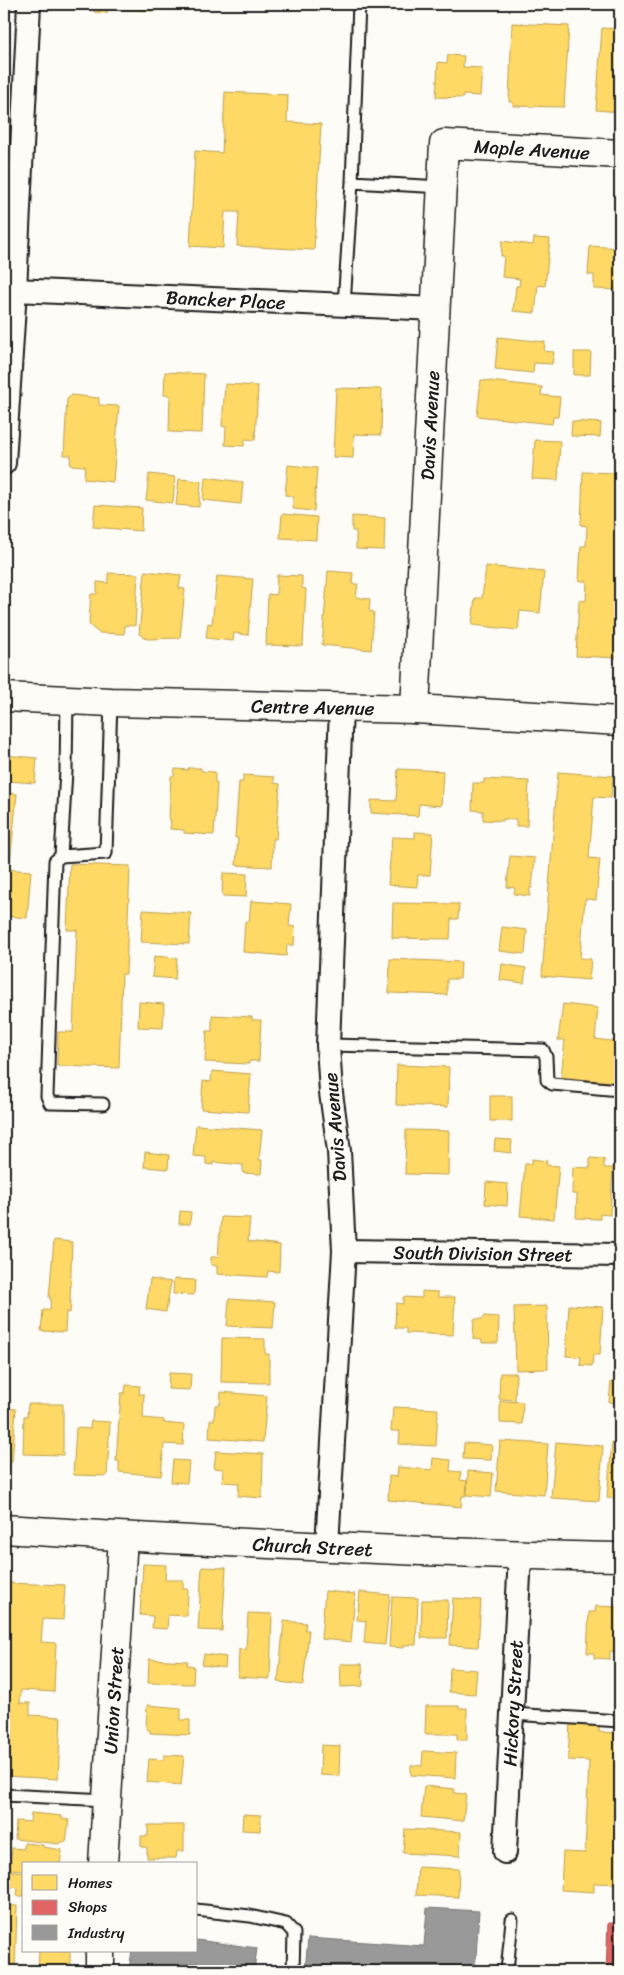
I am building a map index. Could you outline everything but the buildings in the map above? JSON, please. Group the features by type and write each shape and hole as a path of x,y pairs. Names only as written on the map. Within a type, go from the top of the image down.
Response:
{"street":[{"path":"4,463 15,290 29,4"},
{"name":"Maple Avenue","path":"444,144 620,154"},
{"name":"Davis Avenue","path":"415,709 444,144"},
{"name":"Bancker Place","path":"15,290 436,309"},
{"name":"Centre Avenue","path":"4,697 111,702 415,709 620,721"},
{"name":"Davis Avenue","path":"327,1546 344,1251 339,1151 331,1093 328,1045 340,708"},
{"name":"South Division Street","path":"344,1251 620,1255"},
{"name":"Church Street","path":"4,1529 520,1555 620,1557"},
{"name":"Union Street","path":"103,1862 123,1536"},
{"name":"Hickory Street","path":"505,1852 520,1555"},
{"path":"100,1952 100,1971"}],"lane":[{"path":"344,305 352,182 359,4"},
{"path":"352,182 442,187"},
{"path":"61,856 66,771 67,700"},
{"path":"102,1104 50,1102 47,1096 55,861 61,856 106,853 111,702"},
{"path":"328,1045 543,1050 546,1057 547,1080 552,1084 620,1090"},
{"path":"512,1714 620,1720"},
{"path":"4,1795 107,1800"},
{"path":"198,1910 250,1916 286,1924 294,1933 293,1971"},
{"path":"507,1971 512,1920"}]}
